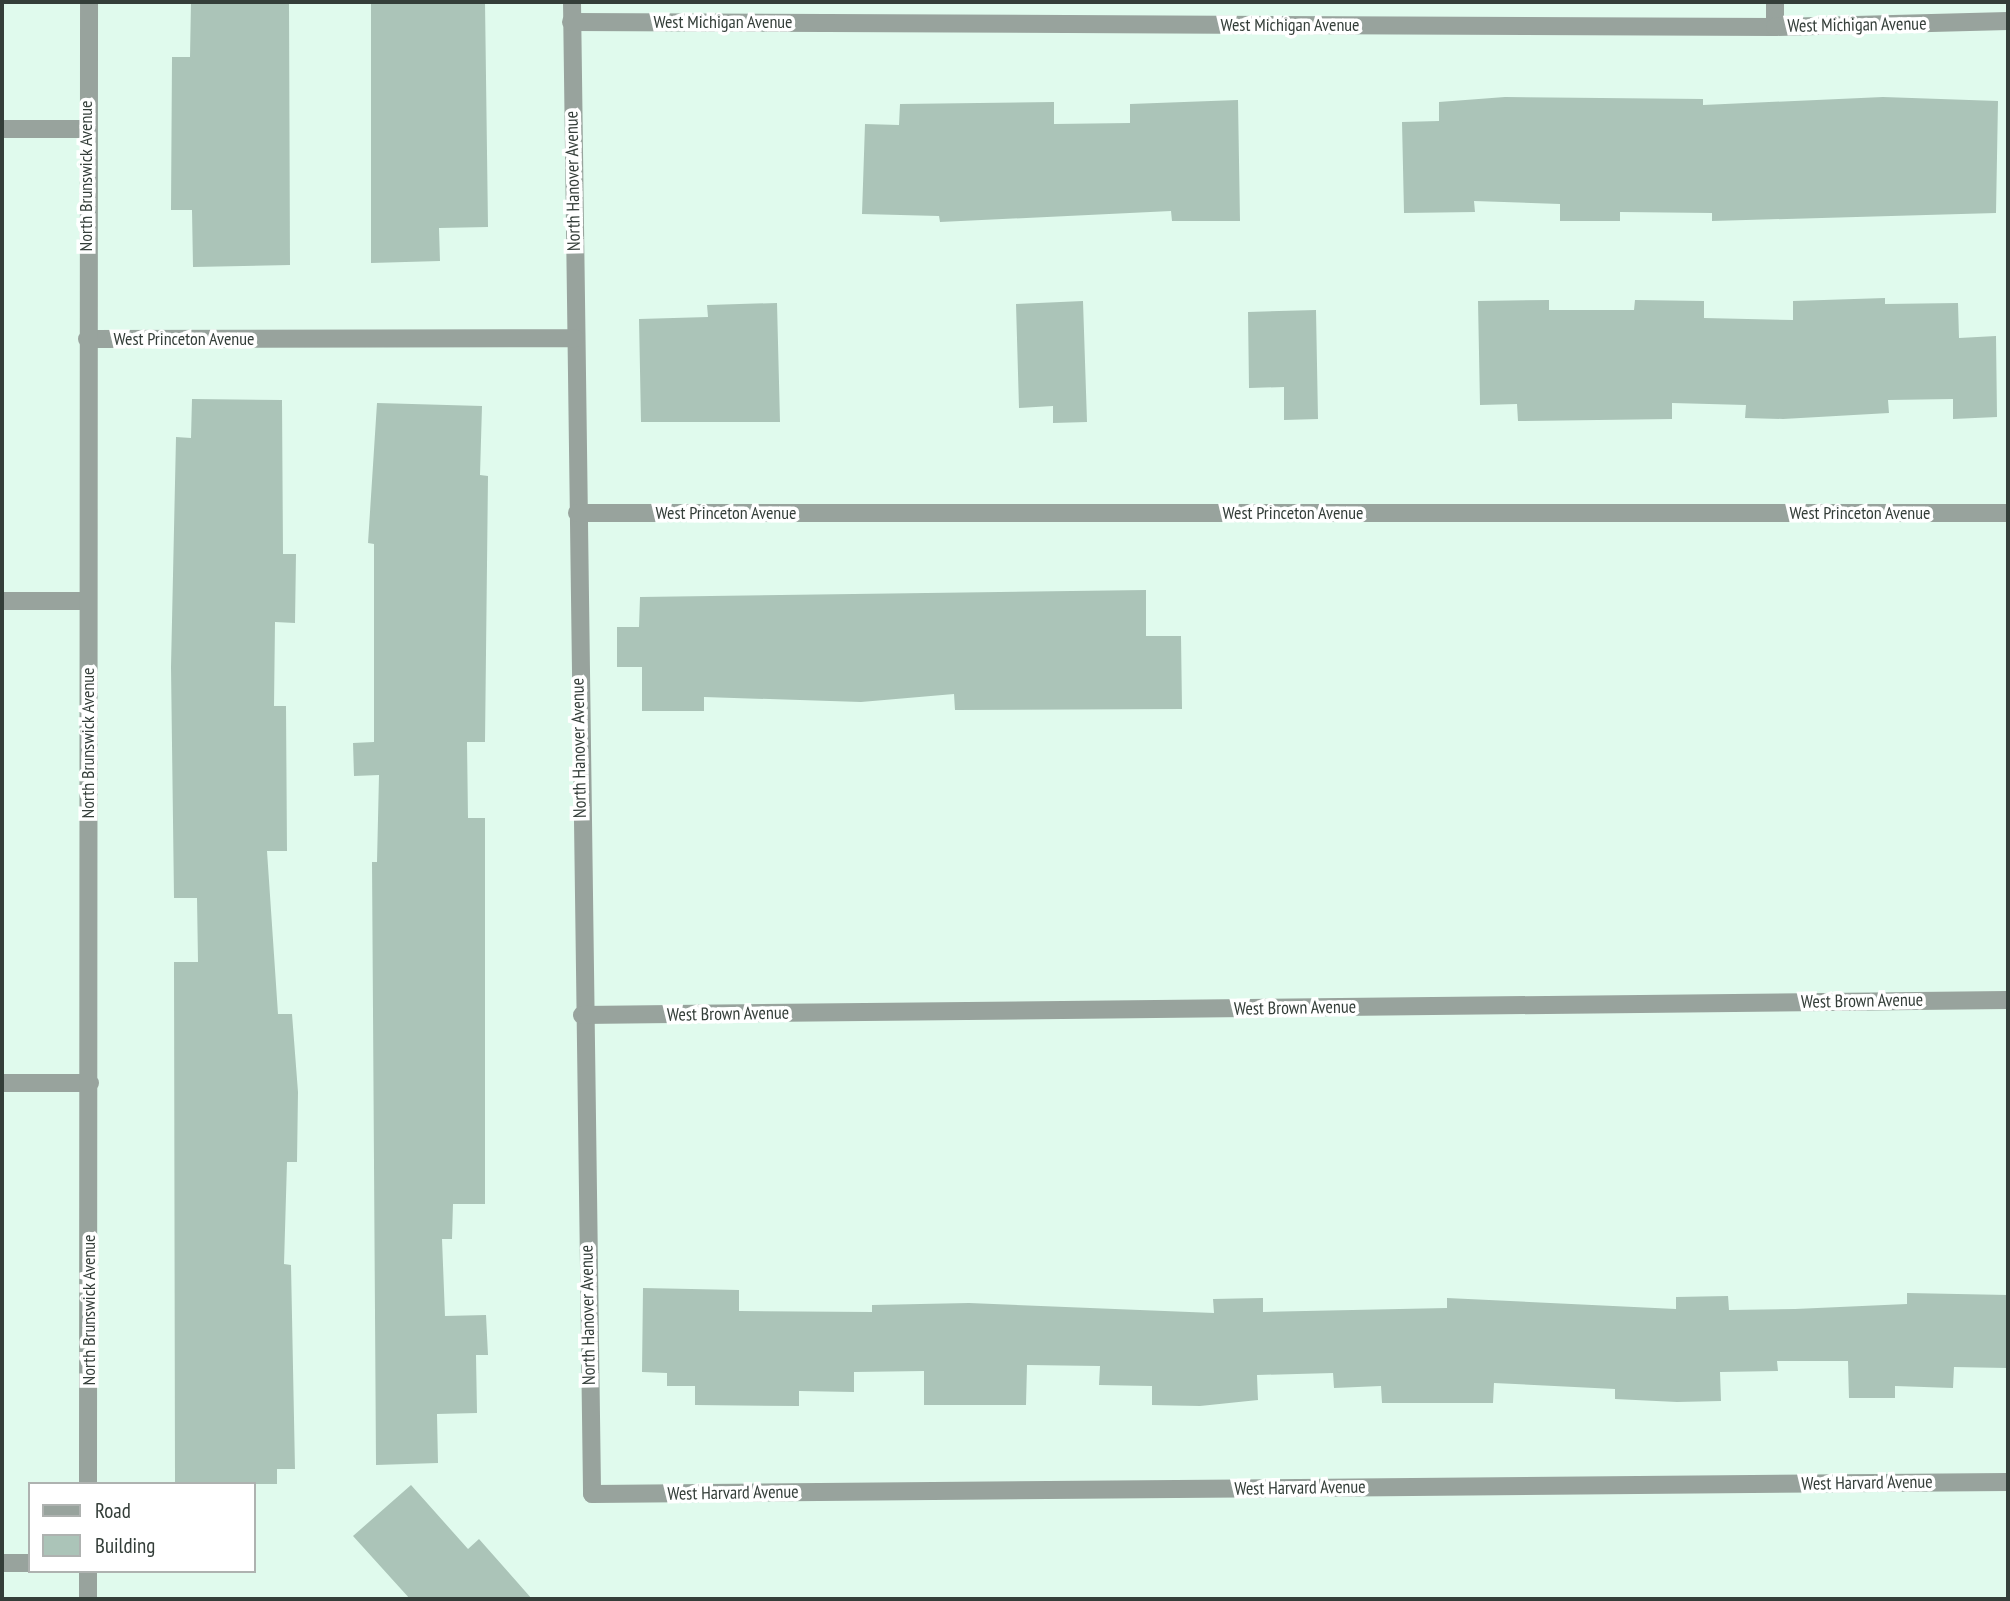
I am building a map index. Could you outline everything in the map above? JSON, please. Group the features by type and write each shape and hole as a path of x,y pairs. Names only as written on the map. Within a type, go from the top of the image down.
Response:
{"street":[{"name":"North Brunswick Avenue","path":"88,1482 90,1083 85,129 89,2"},
{"name":"North Hanover Avenue","path":"572,2 582,1015 592,1494"},
{"path":"1775,2 1775,27"},
{"name":"West Michigan Avenue","path":"571,22 1775,27 2008,21"},
{"path":"2,129 85,129"},
{"name":"West Princeton Avenue","path":"87,339 575,338"},
{"name":"West Princeton Avenue","path":"577,513 2008,513"},
{"path":"2,601 87,601"},
{"name":"West Brown Avenue","path":"582,1015 2008,1000"},
{"path":"2,1083 90,1083"},
{"name":"West Harvard Avenue","path":"592,1494 2008,1482"},
{"path":"2,1563 28,1563"},
{"path":"88,1573 88,1599"}],"building":[{"path":"191,2 289,2 290,265 193,267 192,210 171,210 172,57 190,57"},
{"path":"371,2 485,2 488,227 439,228 440,261 371,263"},
{"path":"1505,97 1703,99 1703,105 1883,97 1998,101 1996,213 1712,221 1712,213 1620,212 1620,221 1560,221 1560,204 1474,201 1475,212 1404,213 1402,122 1439,121 1439,102"},
{"path":"1238,100 1240,221 1172,221 1171,211 940,222 939,216 862,214 865,124 899,125 900,104 1054,102 1054,124 1130,123 1130,104"},
{"path":"1885,298 1885,304 1958,303 1959,338 1996,336 1997,417 1953,419 1953,399 1888,400 1889,413 1783,419 1745,418 1746,405 1672,403 1672,419 1518,421 1517,404 1480,405 1478,301 1549,300 1549,310 1634,310 1635,300 1704,301 1704,318 1793,320 1793,301"},
{"path":"1083,301 1087,422 1053,423 1053,406 1019,408 1016,304"},
{"path":"777,303 780,422 641,422 639,319 708,317 707,305"},
{"path":"1316,310 1318,419 1284,420 1284,387 1249,388 1248,312"},
{"path":"192,399 282,400 283,554 296,554 295,623 275,622 274,706 286,706 287,851 267,851 278,1014 292,1014 298,1092 297,1162 287,1162 284,1264 291,1265 295,1469 277,1469 277,1484 175,1482 174,962 198,962 197,898 174,898 171,667 176,437 191,438"},
{"path":"377,403 482,406 480,475 488,476 485,742 467,742 468,818 485,818 485,1204 453,1204 452,1239 442,1239 445,1316 486,1315 488,1355 476,1355 477,1413 437,1414 438,1463 376,1465 372,862 377,862 379,775 354,776 353,743 374,742 374,544 368,543"},
{"path":"1146,590 1146,636 1181,636 1182,709 955,710 954,694 861,702 704,697 704,711 642,711 642,667 617,667 617,627 639,627 640,597"},
{"path":"643,1288 739,1290 739,1311 872,1312 872,1305 969,1303 1214,1313 1213,1299 1263,1298 1263,1312 1447,1308 1447,1298 1676,1309 1676,1297 1728,1296 1729,1310 1907,1304 1907,1293 2008,1295 2007,1368 1954,1367 1953,1388 1895,1386 1895,1398 1849,1398 1848,1361 1777,1361 1778,1371 1720,1372 1721,1401 1677,1402 1615,1399 1615,1389 1494,1383 1493,1403 1382,1403 1381,1386 1334,1388 1333,1373 1257,1375 1258,1400 1200,1406 1152,1405 1152,1386 1099,1385 1100,1366 1027,1365 1026,1405 924,1405 924,1371 854,1372 854,1392 799,1391 799,1406 695,1405 695,1386 667,1386 667,1373 642,1372"},
{"path":"411,1485 468,1549 479,1539 532,1599 410,1599 353,1536"}]}
